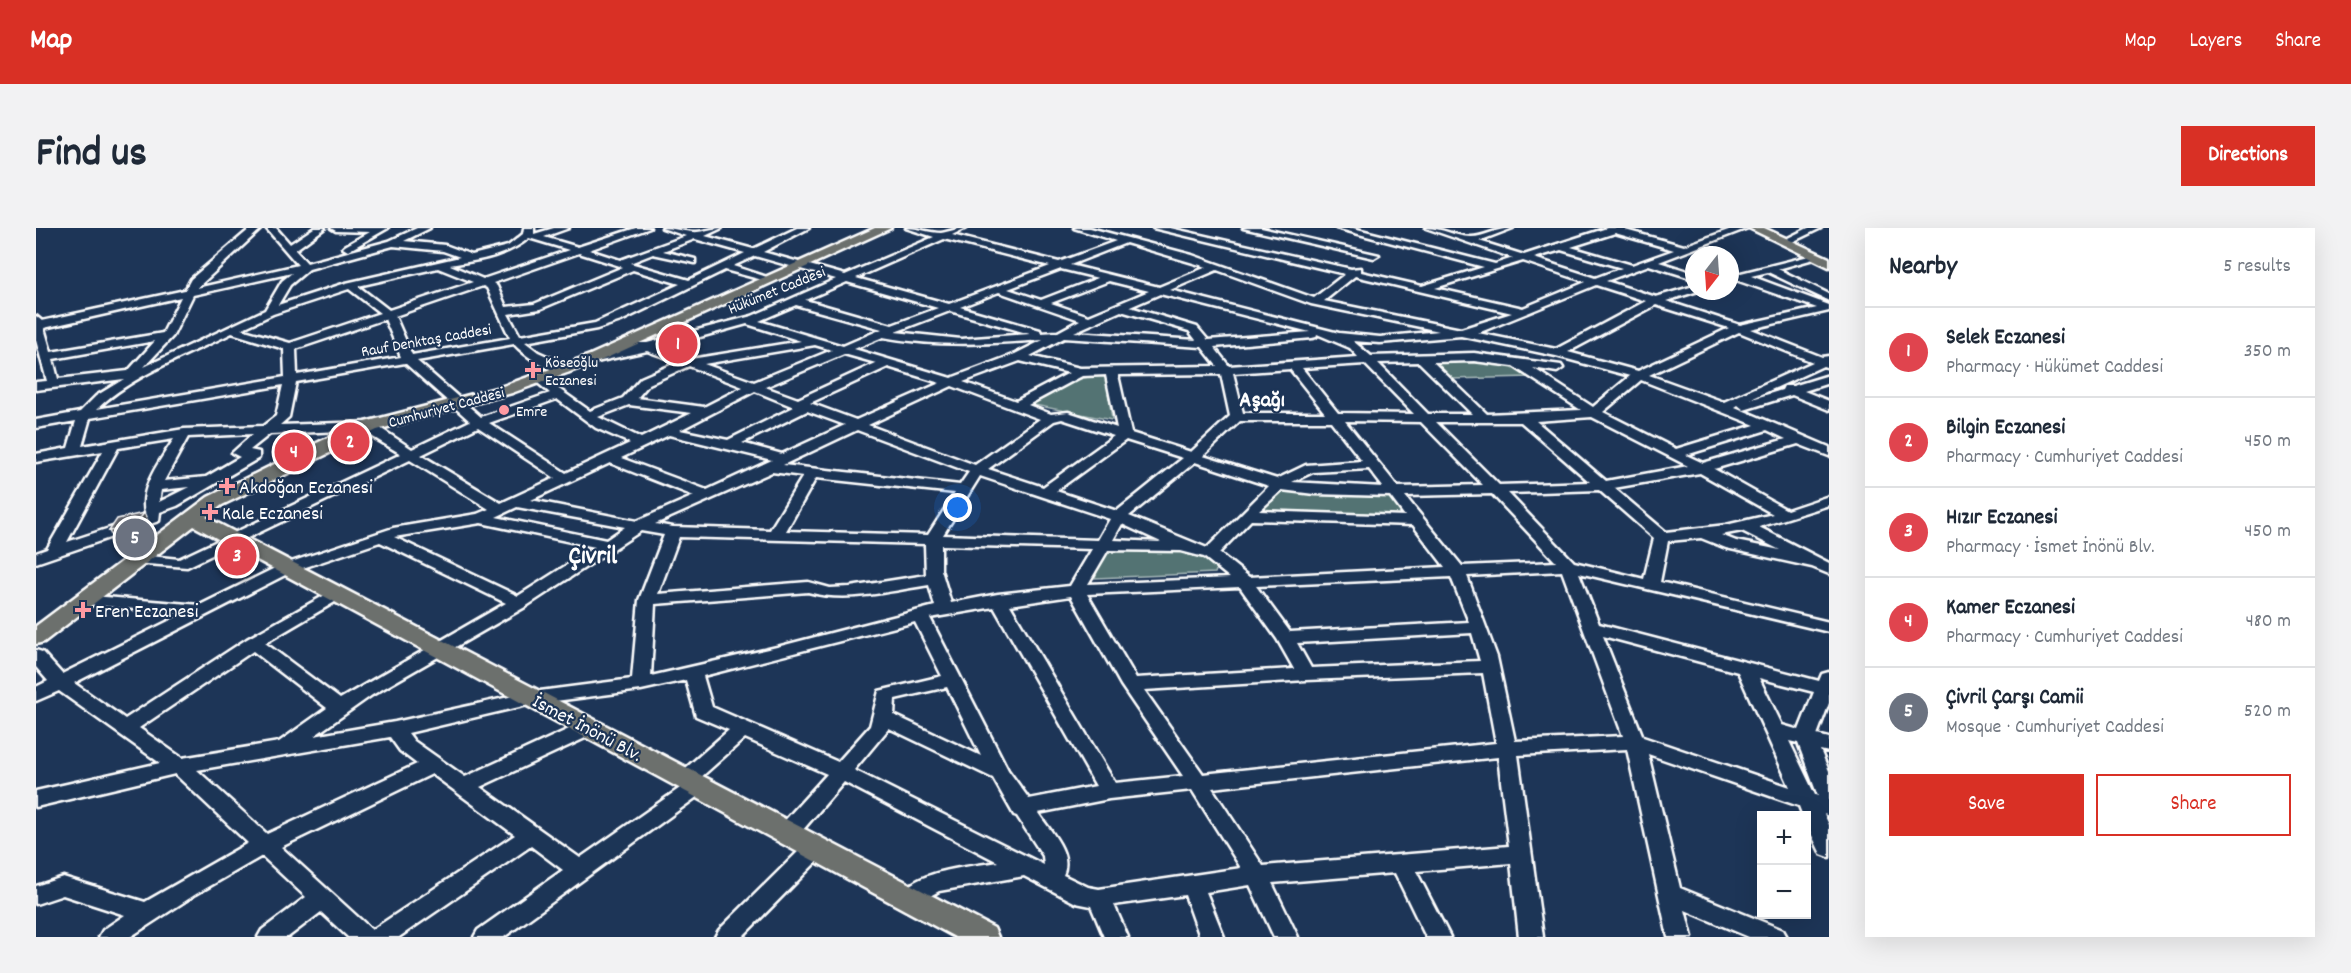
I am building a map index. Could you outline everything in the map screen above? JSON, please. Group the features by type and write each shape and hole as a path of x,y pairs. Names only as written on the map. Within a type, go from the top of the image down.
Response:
{"main road":[{"name":"Cumhuriyet Caddesi","path":"36,637 215,501 254,481 371,426 539,379 638,342 766,280 885,228"},
{"path":"1755,228 1829,263"},
{"name":"İsmet İnönü Blv.","path":"193,518 334,595 910,898 974,935"}],"street":[{"path":"36,386 138,372 167,336 187,294 202,273 257,228"},
{"path":"271,228 304,267"},
{"path":"290,249 320,228"},
{"path":"336,228 382,229"},
{"path":"53,382 36,323 187,294 304,267 392,243 425,228"},
{"path":"74,451 85,414 100,399 138,372 231,329 269,312 350,285 506,251 530,234 564,228"},
{"path":"231,329 290,347 645,228"},
{"path":"667,228 1045,335"},
{"path":"502,311 536,307 652,251 717,228"},
{"name":"Rauf Denktaş Caddesi","path":"36,424 597,326 691,284 804,228"},
{"path":"911,228 1332,334 1354,339 1380,340 1458,334 1524,312 1597,281 1733,229"},
{"name":"Hükümet Caddesi","path":"638,342 748,321 961,228"},
{"path":"1079,228 1190,257 1315,302 1564,355 1639,375 1728,409 1829,452"},
{"path":"1158,228 1420,290 1524,312"},
{"path":"1202,237 1216,228"},
{"path":"1248,228 1374,255"},
{"path":"1341,228 1455,255 1491,266"},
{"path":"1315,302 1352,274 1401,228"},
{"path":"1431,228 1739,328 1826,361"},
{"path":"1469,240 1508,228"},
{"path":"1785,242 1815,228 1829,232"},
{"path":"330,259 382,229"},
{"path":"1420,290 1615,229 1683,249"},
{"path":"530,234 691,284"},
{"path":"589,416 627,401 645,381 687,363 763,366 843,349 1002,290 1124,241"},
{"path":"392,243 445,248 472,258"},
{"path":"1455,255 1482,245"},
{"path":"1558,246 1631,268"},
{"path":"652,251 692,261"},
{"path":"1739,277 1814,256"},
{"path":"1648,262 1685,273"},
{"path":"438,264 492,286 515,340 531,354 565,369"},
{"path":"269,312 286,284 304,267"},
{"path":"724,267 766,280"},
{"path":"281,749 340,708 519,603 638,526 770,468 783,459 951,382 1019,357 1089,320 1216,267"},
{"path":"1768,268 1829,298"},
{"path":"1042,303 1107,278"},
{"path":"1739,279 1829,308"},
{"path":"350,285 389,315 408,359 456,404 479,422 564,478"},
{"path":"1002,290 1089,320"},
{"path":"1544,382 1557,368 1564,355 1655,301 1685,292"},
{"path":"795,301 920,340 961,342 1064,335 1207,344 1332,334 1354,346 1497,490 1568,566 1635,742 1680,937"},
{"path":"1120,307 1193,329 1226,370 1237,417"},
{"path":"1076,590 1119,517 1192,458 1237,417 1524,418 1594,413 1639,375 1739,328 1829,308"},
{"path":"748,321 951,382 1050,418"},
{"path":"597,326 751,388 858,424 977,470 1119,517 1187,548 1210,554 1243,580 1285,638 1306,674"},
{"path":"45,357 167,336"},
{"path":"36,695 285,569 398,531 481,518 639,442 667,431 751,388 763,366 816,342"},
{"path":"151,510 172,503 254,455 239,453 272,428 282,417 291,378 290,347"},
{"path":"1019,357 1080,372 1226,370 1368,360 1479,357 1557,368"},
{"path":"1422,358 1484,418"},
{"path":"1728,409 1772,383 1826,361"},
{"path":"1515,362 1594,413 1702,468 1785,515"},
{"path":"730,444 800,406 888,363"},
{"path":"1293,365 1332,417 1457,571 1474,606 1507,749 1531,937"},
{"path":"1017,406 1080,372"},
{"path":"1111,372 1125,434"},
{"path":"539,379 589,416 639,442"},
{"path":"1728,409 1829,379"},
{"path":"1772,383 1829,406"},
{"path":"140,560 181,564 479,422 558,394"},
{"path":"627,401 706,411"},
{"path":"944,609 935,579 933,539 963,490 977,470 1050,418 1063,415 1280,485 1314,490 1393,492 1602,486 1702,468 1800,439"},
{"path":"1524,418 1662,537 1706,534 1826,504"},
{"path":"36,458 184,433 371,426 378,434 410,455 500,509"},
{"path":"1674,454 1767,426"},
{"path":"667,431 730,444 783,459"},
{"path":"36,558 154,518 151,510 154,486 184,433"},
{"path":"1046,492 1125,434"},
{"path":"53,553 113,445"},
{"path":"607,457 708,496"},
{"path":"1210,554 1246,515 1280,485 1305,469 1371,465"},
{"path":"770,468 963,490"},
{"path":"776,534 811,474"},
{"path":"154,486 220,476 254,481"},
{"path":"516,502 673,532 1187,548"},
{"path":"1246,515 1416,521"},
{"path":"481,518 608,545"},
{"path":"1745,526 1823,566"},
{"path":"641,684 647,600 673,532"},
{"path":"1706,534 1732,545 1823,566"},
{"path":"381,537 519,603"},
{"path":"1651,584 1657,549 1662,537"},
{"path":"36,799 179,766 395,729 532,698 641,684 944,609 998,599 1076,590 1243,580 1568,566 1829,627"},
{"path":"647,600 808,587 830,593 850,592 935,579"},
{"path":"1076,590 1130,685 1198,782 1257,875 1286,937"},
{"path":"125,728 253,643 334,595"},
{"path":"87,599 200,610"},
{"path":"998,599 1109,791"},
{"path":"921,615 951,680 1000,773 1054,855 1055,867 1050,878"},
{"path":"1285,638 1479,627"},
{"path":"1591,627 1745,667 1827,683 1806,738 1829,798"},
{"path":"253,643 340,708"},
{"path":"36,656 59,682 179,766 364,937"},
{"path":"1130,685 1306,674 1489,667"},
{"path":"1745,667 1829,848"},
{"path":"693,672 703,711 715,719 744,728 843,773 1028,866 1073,892 1099,898 1257,875 1520,854"},
{"path":"787,833 843,773 878,730 884,718 886,695 951,680"},
{"path":"884,718 1000,773"},
{"path":"463,786 589,728"},
{"path":"486,937 692,782 744,728"},
{"path":"395,729 407,746 579,869"},
{"path":"1772,729 1829,745"},
{"path":"1021,808 1109,791 1507,749 1635,742 1829,808"},
{"path":"111,937 146,912 264,844 433,765"},
{"path":"380,937 531,835"},
{"path":"727,937 816,848"},
{"path":"1401,863 1438,937"},
{"path":"910,898 934,883 1028,866"},
{"path":"1192,884 1212,937"},
{"path":"36,895 63,886 146,912"},
{"path":"1670,894 1775,937"},
{"path":"270,937 322,898"},
{"path":"1099,898 1116,937"}],"green space":[{"path":"1486,359 1507,363 1530,377 1450,379 1431,361"},
{"path":"1096,375 1106,375 1112,420 1029,404 1068,382"},
{"path":"1279,492 1390,497 1404,515 1401,518 1261,512"},
{"path":"1111,550 1166,550 1194,554 1218,565 1215,573 1095,578 1102,555"}],"building":[{"path":"144,513 133,528 109,531 117,519"}],"place":[{"name":"Selek Eczanesi","path":"678,344"},
{"name":"Köseoğlu Eczanesi","path":"533,370"},
{"name":"Emre","path":"504,410"},
{"name":"Bilgin Eczanesi","path":"350,442"},
{"name":"Kamer Eczanesi","path":"294,452"},
{"name":"Akdoğan Eczanesi","path":"227,486"},
{"name":"Kale Eczanesi","path":"210,512"},
{"name":"Çivril Çarşı Camii","path":"135,538"},
{"name":"Hızır Eczanesi","path":"237,556"},
{"name":"Eren Eczanesi","path":"83,610"}],"district":[{"name":"Aşağı","path":"1262,398"},
{"name":"Çivril","path":"593,554"}]}
